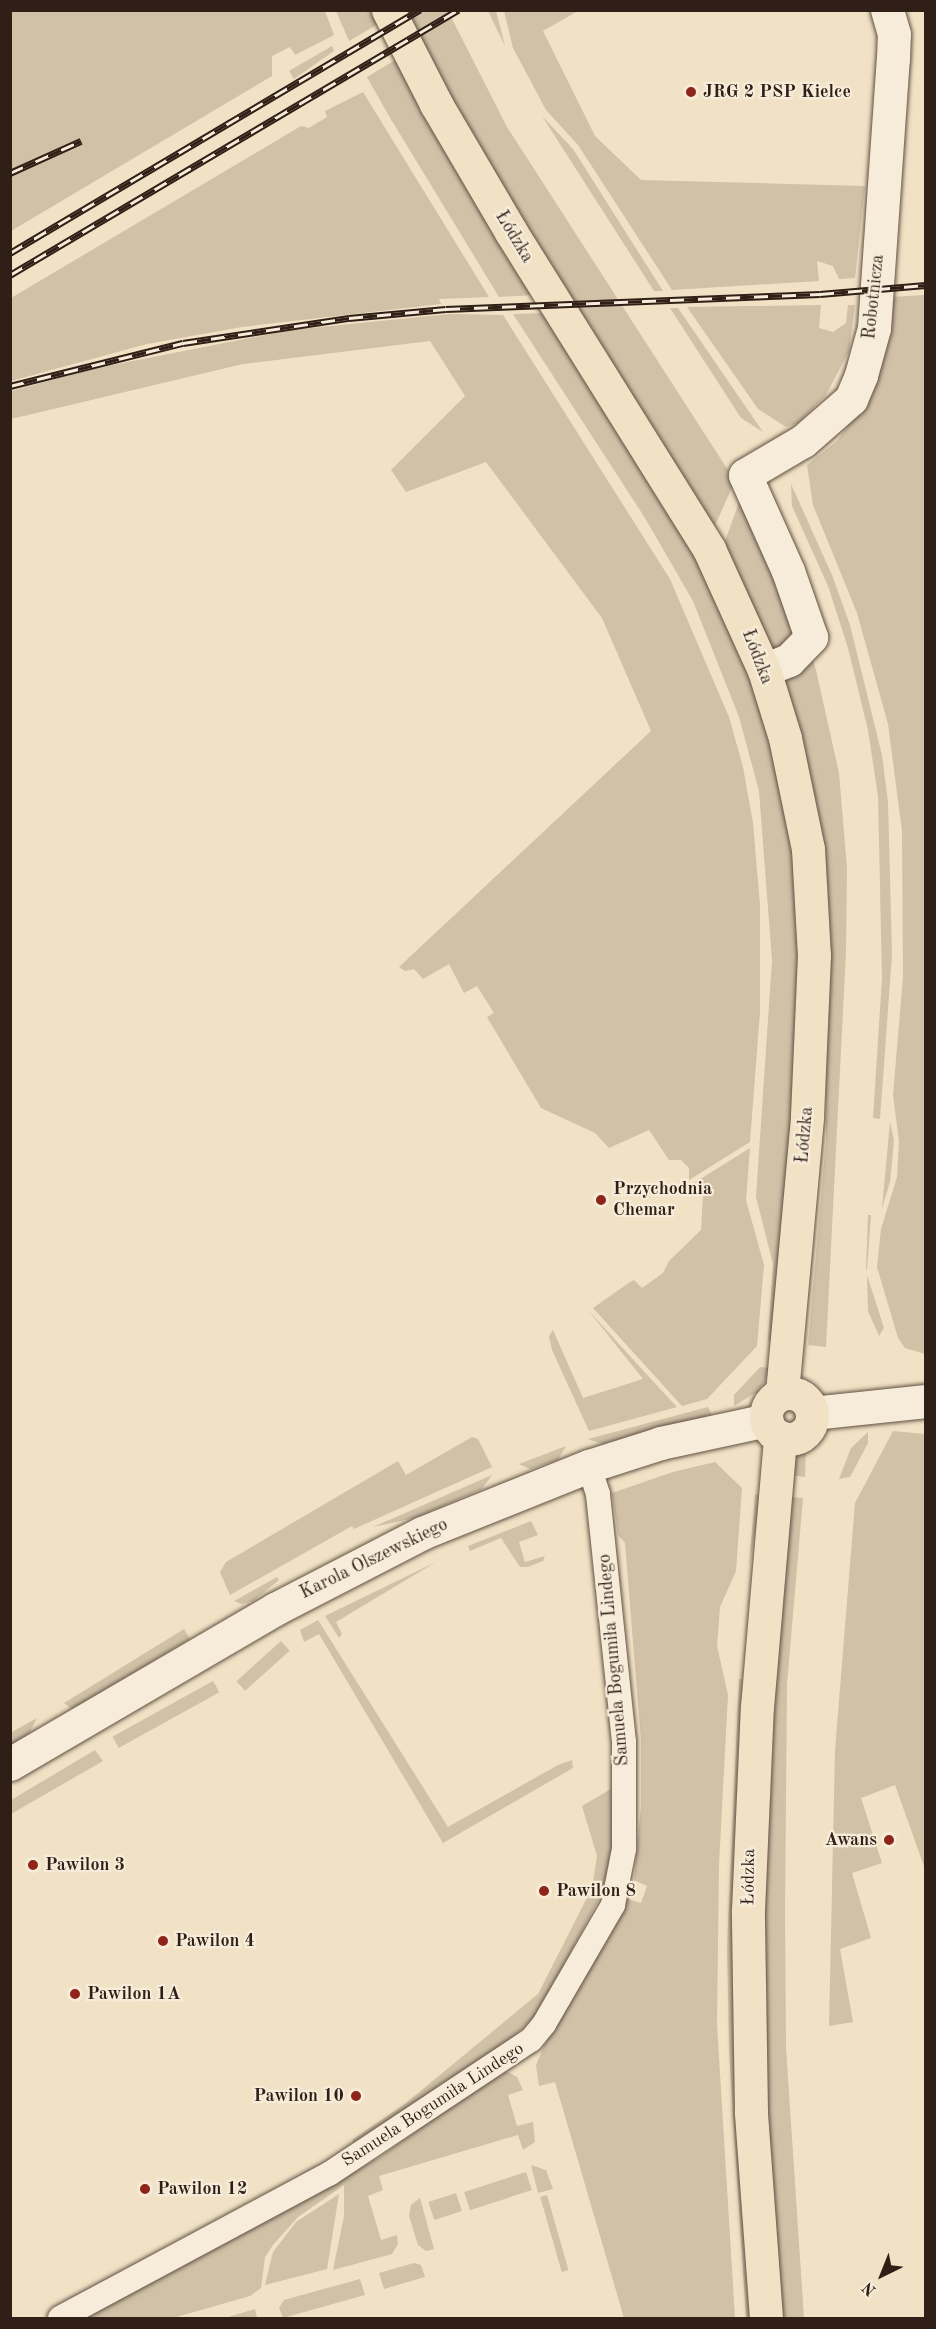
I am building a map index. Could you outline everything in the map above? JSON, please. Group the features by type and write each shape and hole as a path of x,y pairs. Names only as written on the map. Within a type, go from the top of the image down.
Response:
{"main road":[{"name":"Łódzka","path":"388,10 436,104 510,232 709,549 764,670 798,792 808,849 814,943 807,1118 776,1417 757,1707 748,1910 751,2112 766,2319"},
{"path":"776,1417 792,1439 803,1435 811,1425 812,1413"}],"street":[{"name":"Robotnicza","path":"764,670 789,660 811,638 788,571 745,476 811,434 851,399 861,375 874,328 894,59 894,34 887,10"},
{"path":"812,1413 926,1401"},
{"name":"Karola Olszewskiego","path":"10,1764 349,1568 513,1494 589,1466 661,1443 776,1417"},
{"name":"Samuela Bogumiła Lindego","path":"60,2319 329,2174 531,2040 550,2014 613,1905 624,1849 624,1742 598,1494 589,1466"}],"shaded area":[{"path":"10,11 325,11 334,35 295,55 290,47 272,56 272,76 11,231"},
{"path":"336,11 371,11 378,24 349,41"},
{"path":"400,11 448,11 507,127 735,481 712,532 449,109"},
{"path":"488,11 496,11 505,46"},
{"path":"504,11 578,11 543,31 595,136 641,180 865,186 855,278 839,279 833,266 817,261 819,281 672,290 578,145 546,110 513,48"},
{"path":"332,46 334,51 294,79 289,71"},
{"path":"397,59 534,295 499,297 386,111 367,77"},
{"path":"363,92 489,297 439,299 441,304 242,327 147,344 11,381 11,298 301,126 309,128 327,117 325,111"},
{"path":"542,116 573,149 663,291 654,291"},
{"path":"925,295 925,1354 905,1348 898,1338 877,1267 881,1229 897,1177 899,1141 893,1095 903,977 902,831 888,724 857,613 813,505 807,465 837,441 867,399 891,297"},
{"path":"821,305 819,328 833,332 846,323 848,305 855,305 849,351 826,395 798,423 786,427 758,409 687,307"},
{"path":"670,308 678,308 763,432 741,418"},
{"path":"547,313 677,522 734,629 779,764 799,892 799,1039 771,1344 768,1340 773,1264 756,1197 772,960 759,791 739,717 693,601 645,518 513,314"},
{"path":"449,314 503,315 670,579 729,717 743,767 753,823 760,905 760,1012 750,1142 689,1180 689,1168 681,1160 669,1160 649,1130 609,1148 595,1133 541,1108 487,1017 494,1013 477,986 464,993 449,964 423,979 414,969 405,971 399,967 651,731 602,618 486,462 406,492 391,470 465,396 430,341 243,364 11,419 11,391 97,368 291,330"},
{"path":"791,484 832,575 850,625 882,755 888,802 892,955 880,1119 873,1118 882,978 878,796 868,730 848,648 828,586 792,506"},
{"path":"742,494 798,612 816,670 839,773 847,868 846,951 826,1347 808,1345 826,1140 826,949 724,544"},
{"path":"890,1122 894,1140 890,1182 882,1208"},
{"path":"750,1148 746,1200 764,1265 757,1346 707,1399 682,1406 593,1308 634,1280 642,1288 663,1273 669,1261 701,1230 703,1196 697,1190 686,1188"},
{"path":"868,1215 871,1215 867,1270 866,1269"},
{"path":"867,1275 884,1328 879,1336 868,1311"},
{"path":"588,1310 677,1407 589,1431 552,1350 549,1336 553,1330 583,1398 643,1379"},
{"path":"760,1367 772,1368 757,1392 734,1406 734,1395"},
{"path":"708,1407 712,1415 602,1444 588,1439"},
{"path":"893,1431 925,1434 925,1869 895,1785 861,1798 882,1863 852,1873 871,1938 840,1949 853,2022 829,2026 835,1750 855,1503"},
{"path":"868,1432 868,1443 850,1477 839,1479 851,1448"},
{"path":"472,1437 478,1439 492,1467 354,1529 352,1526 230,1595 220,1572 226,1562 398,1461 406,1475"},
{"path":"802,1439 806,1444 805,1477 789,1475 796,1443"},
{"path":"566,1446 558,1460 530,1469 519,1464"},
{"path":"715,1462 742,1488 736,1571 720,1607 717,1646 728,1695 719,1865 717,2024 735,2318 624,2318 555,2082 539,2086 536,2065 552,2028 570,2004 627,1899 641,1903 647,1886 634,1880 641,1806 641,1741 625,1543 618,1535 612,1493 673,1472"},
{"path":"492,1475 482,1489 415,1518 373,1527"},
{"path":"755,1494 761,1495 749,1567"},
{"path":"787,1497 803,1498 787,1684 785,1912 786,2048 804,2318 779,2318 762,2068 762,1879"},
{"path":"531,1521 538,1535 519,1542 525,1562 545,1556 543,1561 528,1567 520,1567 501,1538 470,1551 468,1546"},
{"path":"436,1562 336,1622 342,1634 339,1638 325,1616"},
{"path":"277,1577 279,1580 253,1601 242,1604 234,1601"},
{"path":"318,1620 448,1827 558,1765 572,1760 573,1768 443,1843 319,1634 304,1642 300,1630"},
{"path":"184,1629 190,1639 72,1709 64,1703"},
{"path":"281,1641 290,1651 245,1691 236,1681"},
{"path":"739,1679 742,1679 744,1702 754,2318 746,2318 729,2051 727,1947"},
{"path":"213,1681 219,1692 119,1748 112,1737"},
{"path":"37,1718 29,1734 11,1745 10,1733"},
{"path":"95,1750 103,1761 11,1814 11,1800"},
{"path":"611,1789 613,1854 601,1895 538,2014 509,2041 357,2148 352,2140 406,2103 538,1994 592,1888 597,1856 582,1806"},
{"path":"506,2071 517,2077 523,2090 508,2095 517,2126 533,2122 535,2142 523,2150 518,2135 379,2176 383,2190 368,2196 381,2240 397,2235 398,2244 392,2254 333,2270 344,2216 344,2185 298,2217 273,2245 265,2257 261,2288 250,2296 173,2318 78,2318 379,2158 492,2076"},
{"path":"531,2165 546,2170 553,2189 538,2193"},
{"path":"526,2172 532,2190 470,2210 464,2192"},
{"path":"456,2193 462,2211 434,2220 428,2202"},
{"path":"339,2194 327,2269 265,2285 273,2252 296,2222"},
{"path":"547,2195 568,2270 562,2272 540,2197"},
{"path":"420,2198 434,2249 426,2251 418,2245 409,2216 411,2205"},
{"path":"414,2263 421,2265 425,2277 384,2289 379,2273"},
{"path":"360,2279 365,2295 283,2318 279,2308 284,2300"},
{"path":"255,2309 257,2318 225,2318"}],"railway":[{"path":"10,253 420,10"},
{"path":"10,275 458,10"},
{"path":"10,173 81,141"},
{"path":"10,386 183,343 349,318 446,309 820,294 926,285"}],"place":[{"name":"JRG 2 PSP Kielce","path":"691,92"},
{"name":"Przychodnia Chemar","path":"601,1200"},
{"name":"Awans","path":"889,1840"},
{"name":"Pawilon 3","path":"33,1865"},
{"name":"Pawilon 8","path":"544,1891"},
{"name":"Pawilon 4","path":"163,1941"},
{"name":"Pawilon 1A","path":"75,1994"},
{"name":"Pawilon 10","path":"356,2096"},
{"name":"Pawilon 12","path":"145,2189"}]}
